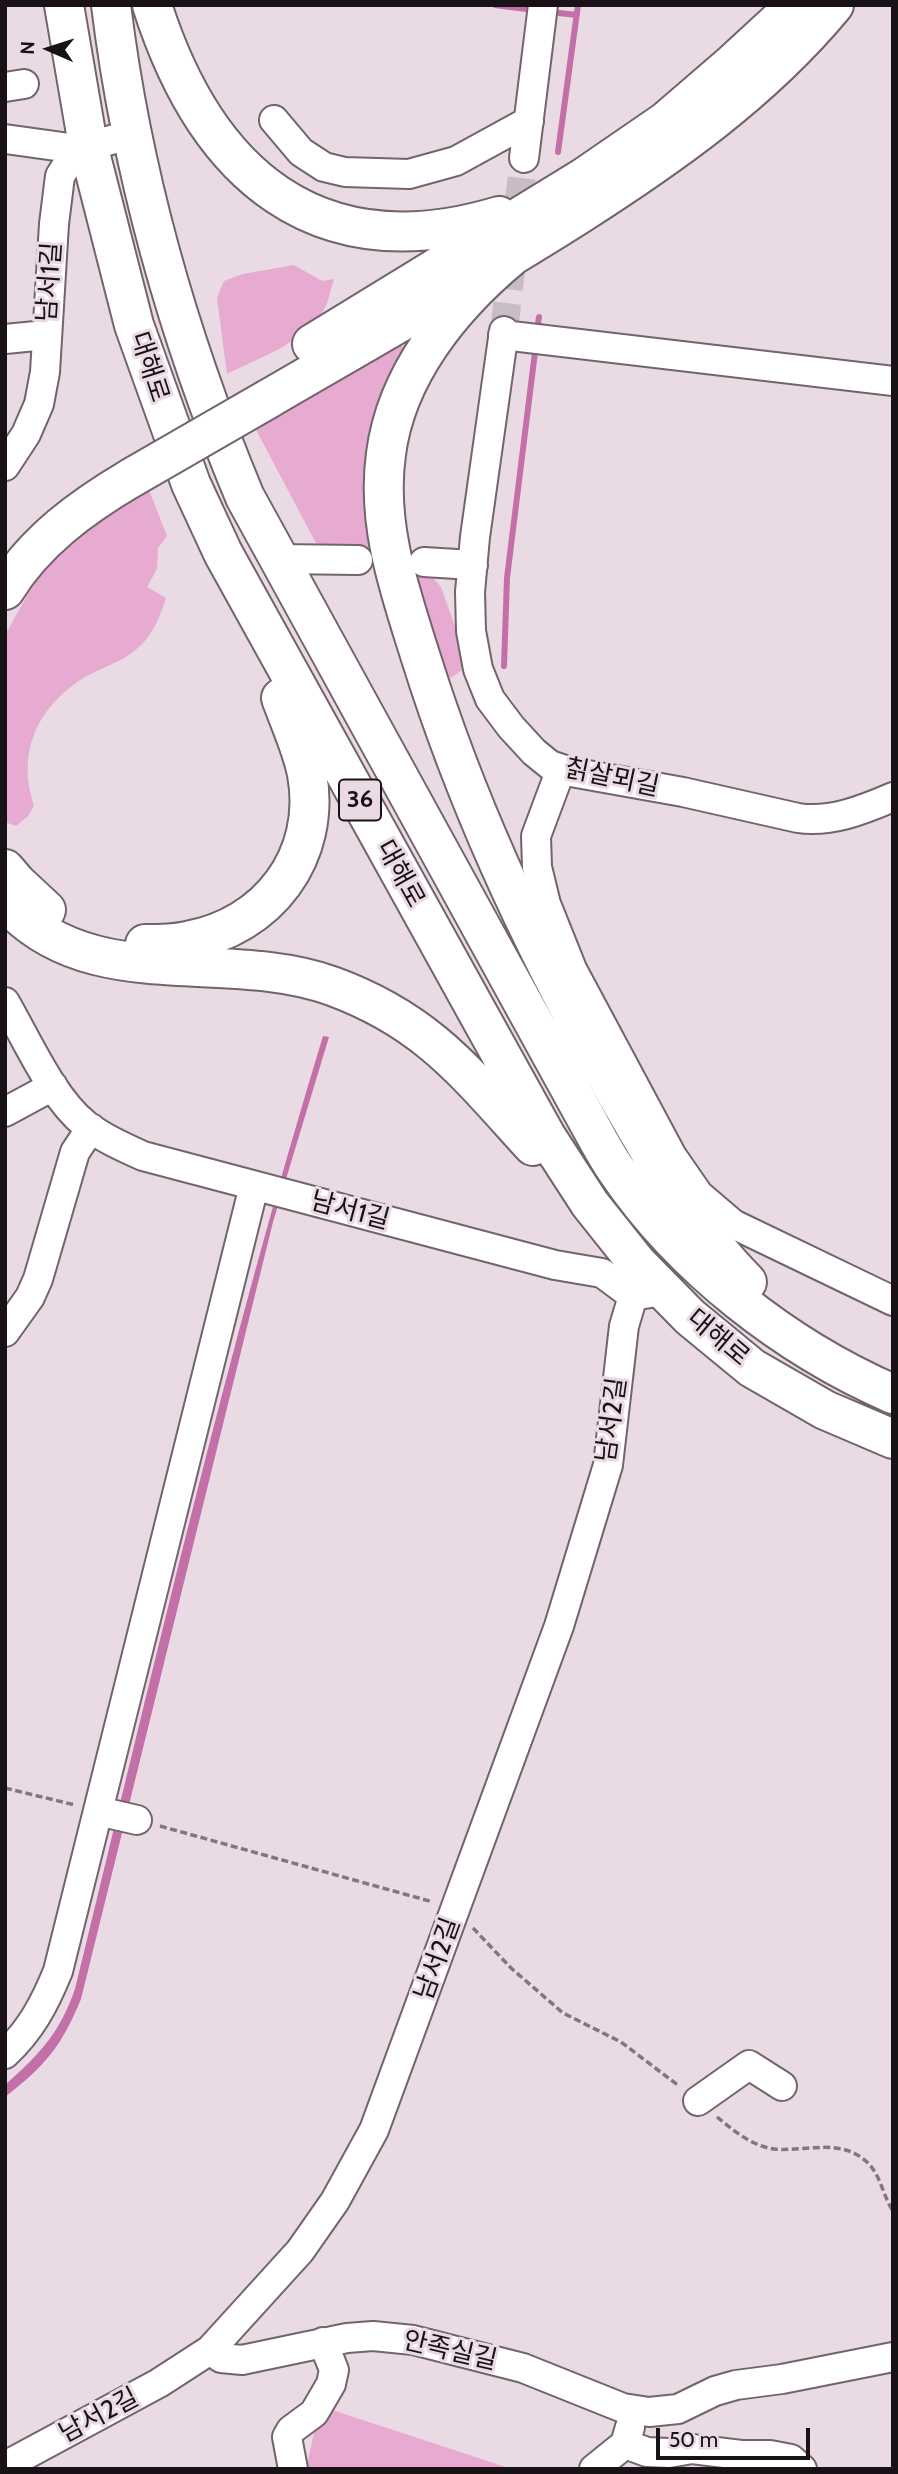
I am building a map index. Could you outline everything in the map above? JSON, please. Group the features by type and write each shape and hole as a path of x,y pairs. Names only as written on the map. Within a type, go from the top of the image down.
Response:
{"highway":[{"name":"대해로","path":"64,5 83,147 134,325 191,484 223,553 546,1136 590,1204 637,1263 649,1294 690,1317 752,1368 825,1410 893,1439"},
{"name":"대해로","path":"111,5 130,135 166,277 198,379 245,497 617,1171 660,1226 704,1272 775,1327 861,1380 893,1394"},
{"path":"152,5 170,56 207,126 241,166 291,205 353,226 401,232 459,227 535,205"},
{"path":"5,558 39,521 61,502 127,470 262,389 535,205 583,178 666,121 796,5"},
{"path":"262,389 511,257 653,167 710,124 761,80 834,5"},
{"path":"511,257 476,288 429,345 401,399 391,425 384,476 388,548 441,719 496,861 530,934 621,1103 680,1201 731,1266 769,1306 829,1361"},
{"path":"5,590 52,534 127,470"},
{"path":"5,869 17,884 55,918 94,934 142,944 188,941 232,927 271,898 285,882 304,845 309,801 307,776 301,749 223,553"},
{"path":"5,901 27,921 47,934 86,953 131,962 282,973 330,985 383,1008 431,1039 455,1060 608,1227"}],"street":[{"path":"524,158 543,5"},
{"path":"274,120 302,152 324,167 345,172 409,174 456,161 529,121"},
{"path":"5,139 83,147 130,135"},
{"name":"남서1길","path":"5,466 26,434 39,404 45,372 60,176 83,147"},
{"path":"5,339 46,335"},
{"name":"칡살뫼길","path":"893,381 521,336 473,565 471,632 478,669 490,699 534,752 550,765 814,821 829,820 893,797"},
{"path":"279,559 358,560"},
{"path":"424,562 473,565"},
{"path":"561,769 536,836 537,867 546,904 572,969 673,1156 699,1195 733,1224 893,1301"},
{"name":"남서1길","path":"5,1002 69,1109 111,1141 143,1157 555,1265 602,1273 649,1294"},
{"path":"9,1103 53,1086"},
{"path":"5,1332 30,1297 38,1279 75,1152 91,1128"},
{"path":"5,2054 32,2025 50,1990 116,1815 155,1578 259,1187"},
{"name":"남서2길","path":"5,2466 46,2458 210,2350 300,2251 335,2202 374,2130 559,1626 608,1465 624,1326 649,1294"},
{"path":"698,2101 749,2065 782,2086"},
{"name":"안족실길","path":"210,2350 221,2358 242,2360 323,2342 373,2336 413,2340 523,2368 631,2410 665,2412 736,2385 782,2379 893,2357"},
{"path":"293,2469 287,2437 291,2430 314,2413 331,2384 334,2370 323,2342"},
{"path":"685,2405 709,2459"},
{"path":"594,2469 625,2444 630,2431 631,2410"},
{"path":"625,2444 647,2452 709,2459 770,2455 791,2459 802,2469"}],"path":[{"path":"5,1788 116,1815 423,1898 456,1910 511,1968 554,2006 583,2025 621,2042 731,2129 762,2146 774,2149 831,2147 845,2148 855,2153 877,2175 893,2211"}],"shaded area":[{"path":"294,265 322,281 334,279 326,306 318,319 295,339 227,374 217,298 224,281 243,274"},
{"path":"401,345 407,353 369,462 366,526 374,553 319,549 254,426 388,346"},
{"path":"149,490 167,536 158,548 157,569 147,587 166,598 158,620 145,641 133,652 80,680 51,705 41,720 29,751 29,787 34,806 28,816 16,826 5,822 5,635 42,569 72,538"},
{"path":"424,568 441,587 466,667 451,678 443,675 407,569"},
{"path":"323,1036 329,1037 273,1222 81,1999 51,2054 5,2097 5,2085 47,2042 62,2019 75,1989 223,1391"},
{"path":"320,2406 512,2469 306,2469"}],"waterway":[{"path":"495,5 526,9"},
{"path":"558,152 578,5"},
{"path":"559,13 577,15"},
{"path":"537,330 539,317"},
{"path":"504,666 507,578 536,344"}],"tunnel":[{"path":"504,331 524,158"}]}
